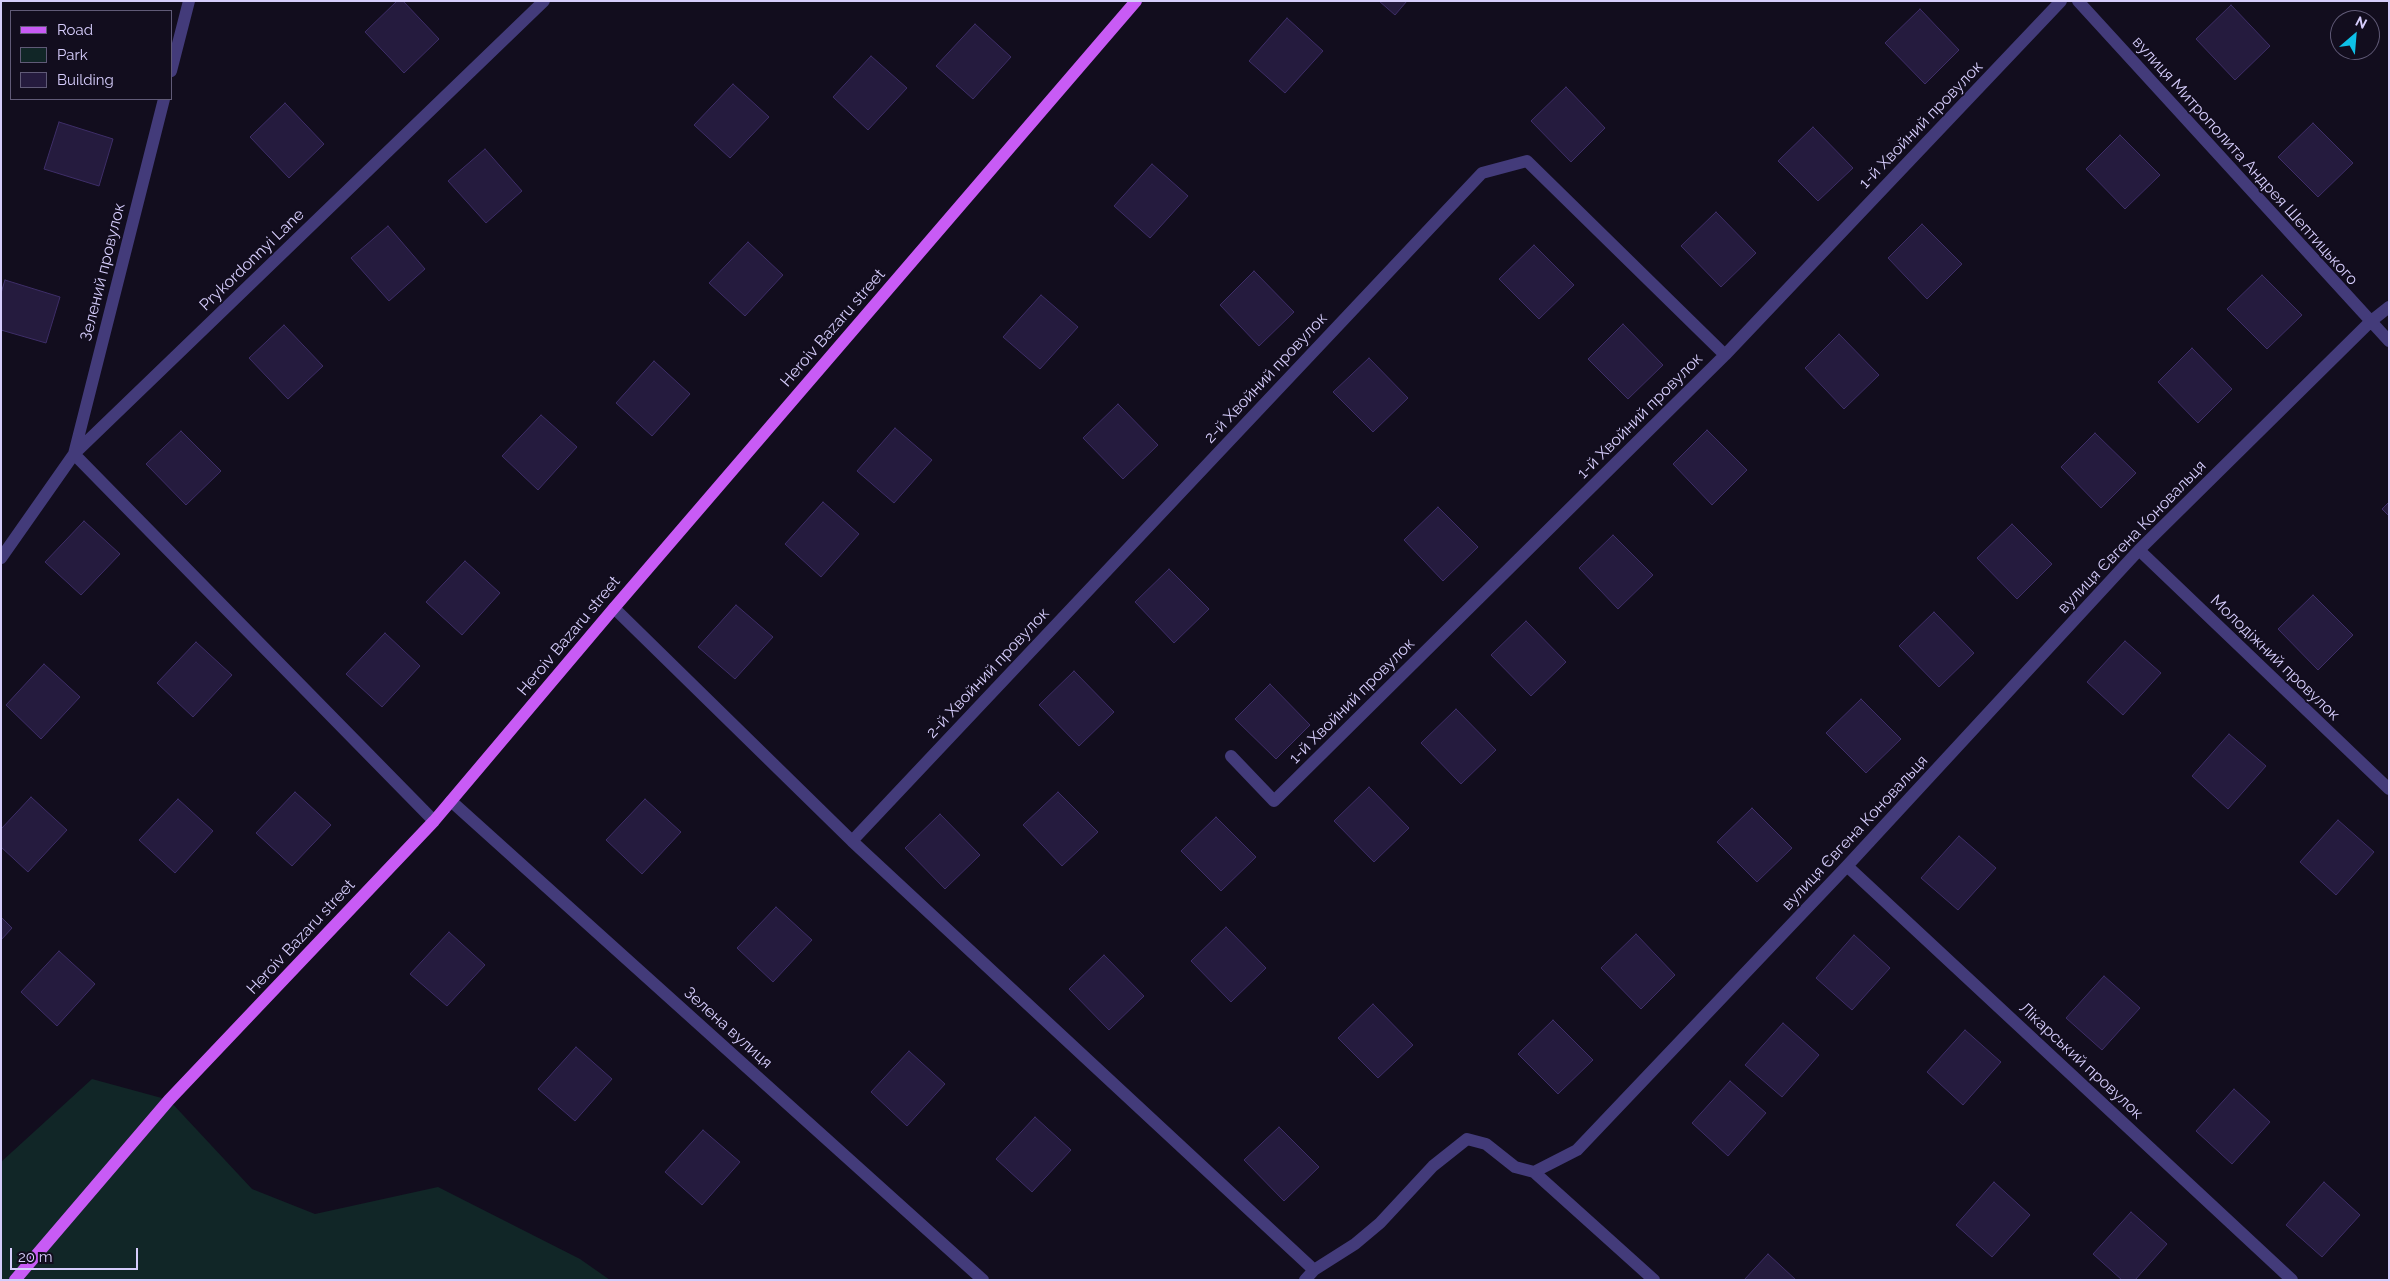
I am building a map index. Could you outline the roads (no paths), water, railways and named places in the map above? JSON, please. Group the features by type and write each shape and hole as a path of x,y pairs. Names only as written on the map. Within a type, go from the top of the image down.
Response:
{"main road":[{"name":"Heroiv Bazaru street","path":"15,1280 169,1100 434,821 614,608 1136,1"}],"street":[{"path":"172,68 189,1"},
{"name":"Prykordonnyi Lane","path":"1,558 74,454 544,1"},
{"name":"1-й Хвойний провулок","path":"1232,756 1274,800 1725,355 2061,1"},
{"name":"вулиця Митрополита Андрея Шептицького","path":"2078,1 2389,341"},
{"name":"Зелений провулок","path":"74,454 164,100"},
{"name":"2-й Хвойний провулок","path":"852,841 1482,173 1527,161 1725,355"},
{"name":"вулиця Євгена Коновальця","path":"1534,1172 1578,1150 1847,866 2139,550 2370,322 2389,307"},
{"path":"74,454 434,821"},
{"name":"Молодіжний провулок","path":"2139,550 2389,789"},
{"path":"614,608 852,841 1309,1275 1355,1244 1380,1223 1433,1166 1467,1139 1486,1144 1515,1166 1534,1172 1654,1280"},
{"name":"Зелена вулиця","path":"451,800 983,1280"},
{"name":"Лікарський провулок","path":"1847,866 2292,1280"}]}
